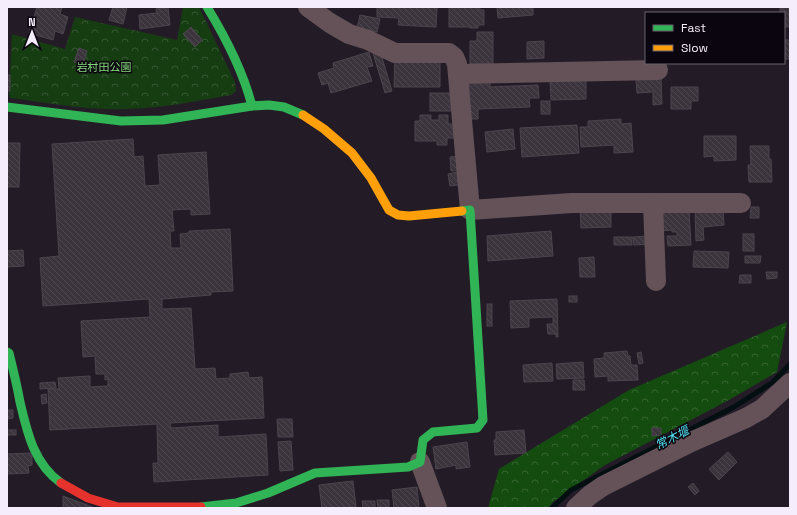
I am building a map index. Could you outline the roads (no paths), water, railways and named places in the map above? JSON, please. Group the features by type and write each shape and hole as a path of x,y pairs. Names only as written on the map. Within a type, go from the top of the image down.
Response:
{"street":[{"path":"207,7 224,34 247,86 252,106"},
{"path":"308,7 330,23 349,34 368,40 395,53 449,53 454,57 457,64 470,210 483,420 477,428 433,432 423,440 420,462 437,508"},
{"path":"458,74 658,70"},
{"path":"7,107 121,121 163,120 252,106 269,105 284,108 307,117 324,129 352,153 370,178 389,210 398,215 409,216 572,203 741,203"},
{"path":"653,204 656,281"},
{"path":"7,352 9,353 32,446 41,463 52,477 66,487 88,498 118,506 208,507 236,503 268,493 315,474 408,467 420,462"},
{"path":"576,508 590,495 603,486 691,442 740,421 762,409 790,383"}],"waterway":[{"name":"常木堰","path":"552,508 571,490 734,407 773,382 790,364"}],"park label":[{"name":"岩村田公園","path":"104,67"}]}
